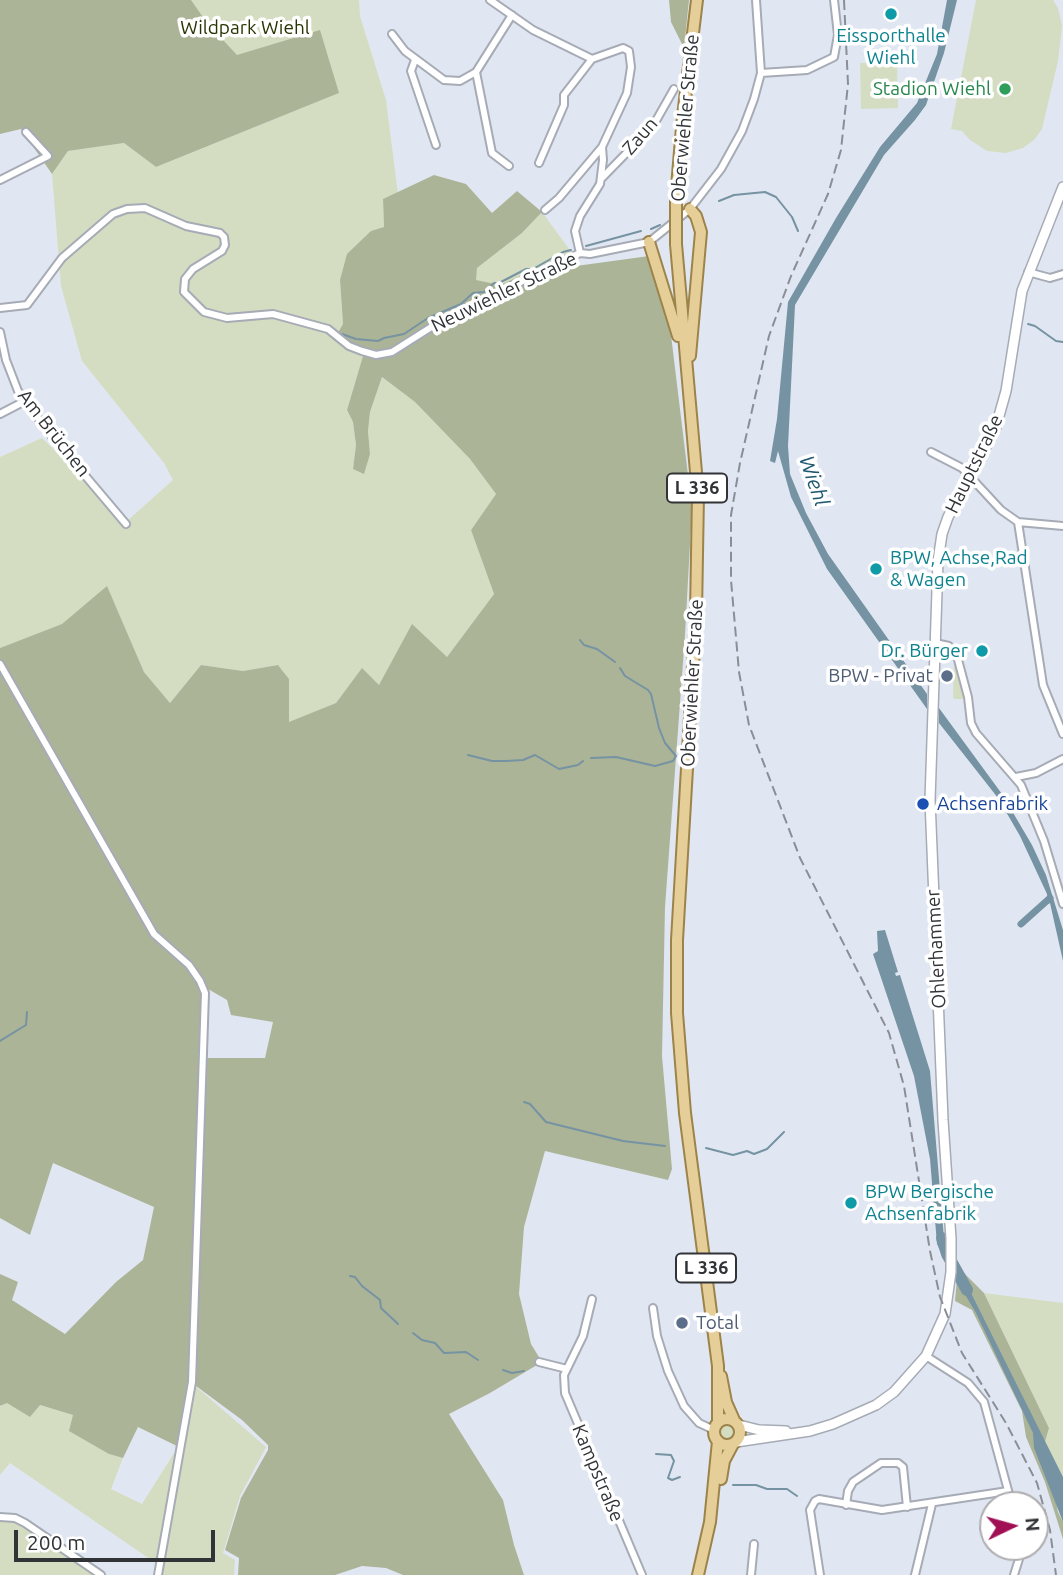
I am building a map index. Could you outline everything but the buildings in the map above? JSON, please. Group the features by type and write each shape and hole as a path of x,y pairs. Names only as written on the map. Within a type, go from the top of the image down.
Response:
{"main road":[{"name":"Oberwiehler Straße","path":"697,0 676,198 676,244 698,495 696,614 677,940 677,1013 685,1113 718,1366 726,1402 736,1422"},
{"name":"L 336","path":"690,209 696,216 701,232 691,345 690,408"},
{"name":"L 336","path":"649,242 684,352"},
{"name":"Oberwiehler Straße","path":"698,1575 710,1522 717,1431 718,1366"},
{"path":"705,1575 715,1530 724,1461 735,1443 741,1432 736,1422 725,1418 717,1431 725,1445 735,1443"}],"street":[{"path":"490,0 533,30 592,59 564,95 564,105 539,163"},
{"name":"Neuwiehler Straße","path":"0,308 27,305 62,258 113,214 127,209 145,208 186,226 220,233 224,237 225,245 222,251 193,269 185,279 184,292 204,312 227,318 273,314 295,318 328,328 349,345 376,355 392,352 444,318 580,253 590,254 649,242 690,209 721,169 742,131 761,73 756,0"},
{"path":"761,73 807,70 834,57 838,35 834,0"},
{"path":"393,34 398,44 415,60 449,81 465,79 476,72 512,15"},
{"name":"Zaun","path":"545,210 559,198 602,147 627,93 630,56 627,49 592,59"},
{"path":"415,60 411,71 436,145"},
{"path":"476,72 492,153 509,166"},
{"name":"Zaun","path":"601,179 657,119 674,89"},
{"path":"0,180 48,156 26,132"},
{"name":"Zaun","path":"580,253 575,238 577,223 598,190 602,147"},
{"name":"Hauptstraße","path":"935,643 942,534 995,430 1006,391 1028,272 1063,187"},
{"path":"1028,272 1050,278 1063,274"},
{"name":"Am Brüchen","path":"0,332 6,360 18,391 125,524"},
{"path":"0,414 25,401"},
{"path":"931,452 962,468 1001,510 1018,522 1063,526"},
{"path":"1018,522 1043,685 1063,734"},
{"path":"935,643 949,646 960,661 971,723 976,733 1016,777 1044,841 1063,904"},
{"name":"Ohlerhammer","path":"926,1356 945,1314 952,1255 930,835 935,643"},
{"path":"0,664 154,934 189,965 205,993 192,1382 158,1575"},
{"path":"1016,777 1036,773 1063,759"},
{"path":"539,1362 566,1368 583,1336 592,1299"},
{"path":"653,1308 664,1360 684,1406 699,1423 717,1431"},
{"path":"735,1443 834,1424 876,1405 894,1392 926,1356 968,1383 984,1402 1009,1491"},
{"name":"Kampstraße","path":"566,1368 565,1393 642,1575"},
{"path":"736,1422 759,1430 794,1432"},
{"path":"846,1504 853,1482 881,1463 898,1463 903,1467 907,1507"},
{"path":"820,1575 810,1510 819,1499 882,1510 979,1496"},
{"path":"915,1575 932,1504"},
{"path":"0,1509 2,1517 15,1518 25,1523 101,1575"},
{"path":"751,1575 754,1544"}],"green space":[{"path":"0,0 191,0 207,23 237,55 320,30 339,93 156,167 124,143 68,151 52,174 21,129 0,134"},
{"name":"Wildpark Wiehl","path":"180,0 359,0 360,16 386,100 398,194 383,199 384,227 340,280 343,324 363,356 347,410 353,422 356,446 353,469 370,454 370,412 382,377 415,402 470,459 496,494 471,530 494,594 447,657 379,685 362,669 336,703 289,723 289,679 278,665 243,671 201,665 170,703 144,672 107,587 63,624 0,648 0,457 42,438 127,521 173,480 164,463 82,361 61,286 52,174 68,151 124,143 156,167 339,93 236,62"},
{"path":"669,0 689,0 684,48 671,22"},
{"name":"Stadion Wiehl","path":"976,0 1053,0 1058,8 1062,26 1058,61 1042,129 1034,140 1023,148 1006,153 987,151 962,131 951,129"},
{"path":"897,62 898,108 861,109 860,63"},
{"path":"434,175 466,184 492,213 517,191 542,212 522,233 477,268 476,280 500,285 572,253 576,266 649,256 671,335 692,508 665,907 662,1056 672,1169 668,1180 545,1151 524,1227 519,1294 531,1344 542,1362 449,1414 503,1500 524,1575 403,1575 386,1568 362,1566 335,1575 238,1575 239,1558 225,1550 241,1498 268,1450 268,1445 242,1420 192,1383 181,1448 138,1427 123,1458 109,1454 69,1431 73,1415 40,1405 30,1417 7,1403 0,1406 0,1274 18,1282 12,1300 65,1334 116,1282 143,1260 154,1207 53,1163 30,1235 0,1218 0,648 62,624 107,586 144,672 170,703 201,665 243,671 278,665 289,679 289,722 336,703 362,668 379,685 412,624 447,657 494,594 471,530 496,494 470,459 415,402 382,377 370,412 370,454 364,474 353,469 356,445 353,422 347,410 363,356 334,340 343,324 340,280 347,254 371,231 384,227 383,199","holes":["208,989 227,1000 231,1015 273,1022 265,1058 207,1058"]},
{"path":"542,212 572,253 500,286 475,280 477,268 522,233"},
{"path":"957,661 963,699 953,697 954,663"},
{"path":"958,1267 984,1293 1049,1428 1045,1442 1058,1512 1063,1522 1063,1539 1049,1491 1026,1437 1022,1411 972,1310 955,1301"},
{"path":"984,1293 1063,1303 1063,1477 1045,1442 1049,1428"},
{"path":"194,1385 266,1447 240,1496 223,1553 235,1560 234,1575 160,1575"},
{"path":"7,1402 30,1417 39,1405 74,1415 109,1454 123,1458 111,1489 142,1504 174,1453 177,1457 157,1564 10,1463 0,1475 0,1407"},
{"path":"727,1423 733,1425 733,1437 727,1439 721,1437 719,1431 721,1425"},
{"path":"0,1517 15,1518 101,1575 0,1575"}],"water":[{"path":"947,0 957,0 944,53 926,105 884,155 795,305 788,446 790,474 806,513 828,554 927,694 927,709 827,569 791,497 778,451 775,463 770,461 777,419 788,302 880,147 917,103 937,54"},
{"path":"939,708 1002,794 1032,845 1046,875 1063,930 1063,961 1047,894 1020,836 998,798 939,723"},
{"path":"885,930 898,972 895,973 896,976 900,975 930,1071 946,1262 937,1244 930,1159 914,1076 873,954 878,951 877,931"},
{"path":"958,1267 1063,1477 1063,1522 1034,1448 1033,1433 976,1313 957,1281"}],"waterway":[{"path":"719,201 734,195 765,192 776,197 792,217 798,231"},
{"path":"651,229 660,225"},
{"path":"586,246 641,231"},
{"path":"342,334 356,339 378,341 404,334 428,318 461,304 473,293 484,292 494,283 526,269 533,269 571,250"},
{"path":"1028,324 1056,341 1063,342"},
{"path":"580,640 584,645 597,649 615,662"},
{"path":"591,758 616,757 655,766 673,761 676,756 665,743 651,694 625,676 620,668"},
{"path":"468,755 492,761 523,760 535,755 559,769 578,765 583,761"},
{"path":"1021,924 1050,898"},
{"path":"0,1041 26,1025 27,1012"},
{"path":"524,1102 530,1104 546,1122 623,1141 665,1146"},
{"path":"706,1148 733,1155 747,1151 754,1154 767,1149 784,1132"},
{"path":"942,1238 947,1254 967,1290"},
{"path":"350,1276 355,1277 380,1300 381,1308 398,1324"},
{"path":"413,1333 422,1340 435,1343 444,1353 466,1352 478,1360"},
{"path":"503,1370 512,1373 524,1371"},
{"path":"656,1454 671,1455 674,1461 668,1478 672,1480 680,1477"},
{"path":"733,1485 787,1489 797,1496"}],"railway":[{"path":"844,0 848,84 841,150 828,194 791,276 769,336 731,515 731,580 739,672 749,725 800,858 889,1033 904,1086 930,1251 940,1297 962,1353 1006,1423 1037,1483 1050,1530 1056,1575"}],"place":[{"name":"Eissporthalle Wiehl","path":"891,14"},
{"name":"Stadion Wiehl","path":"1005,89"},
{"name":"BPW, Achse,Rad & Wagen","path":"876,569"},
{"name":"Dr. Bürger","path":"982,651"},
{"name":"BPW - Privat","path":"947,676"},
{"name":"Achsenfabrik","path":"923,804"},
{"name":"BPW Bergische Achsenfabrik","path":"851,1203"},
{"name":"Total","path":"682,1323"}],"water label":[{"name":"Wiehl","path":"814,481"}]}
